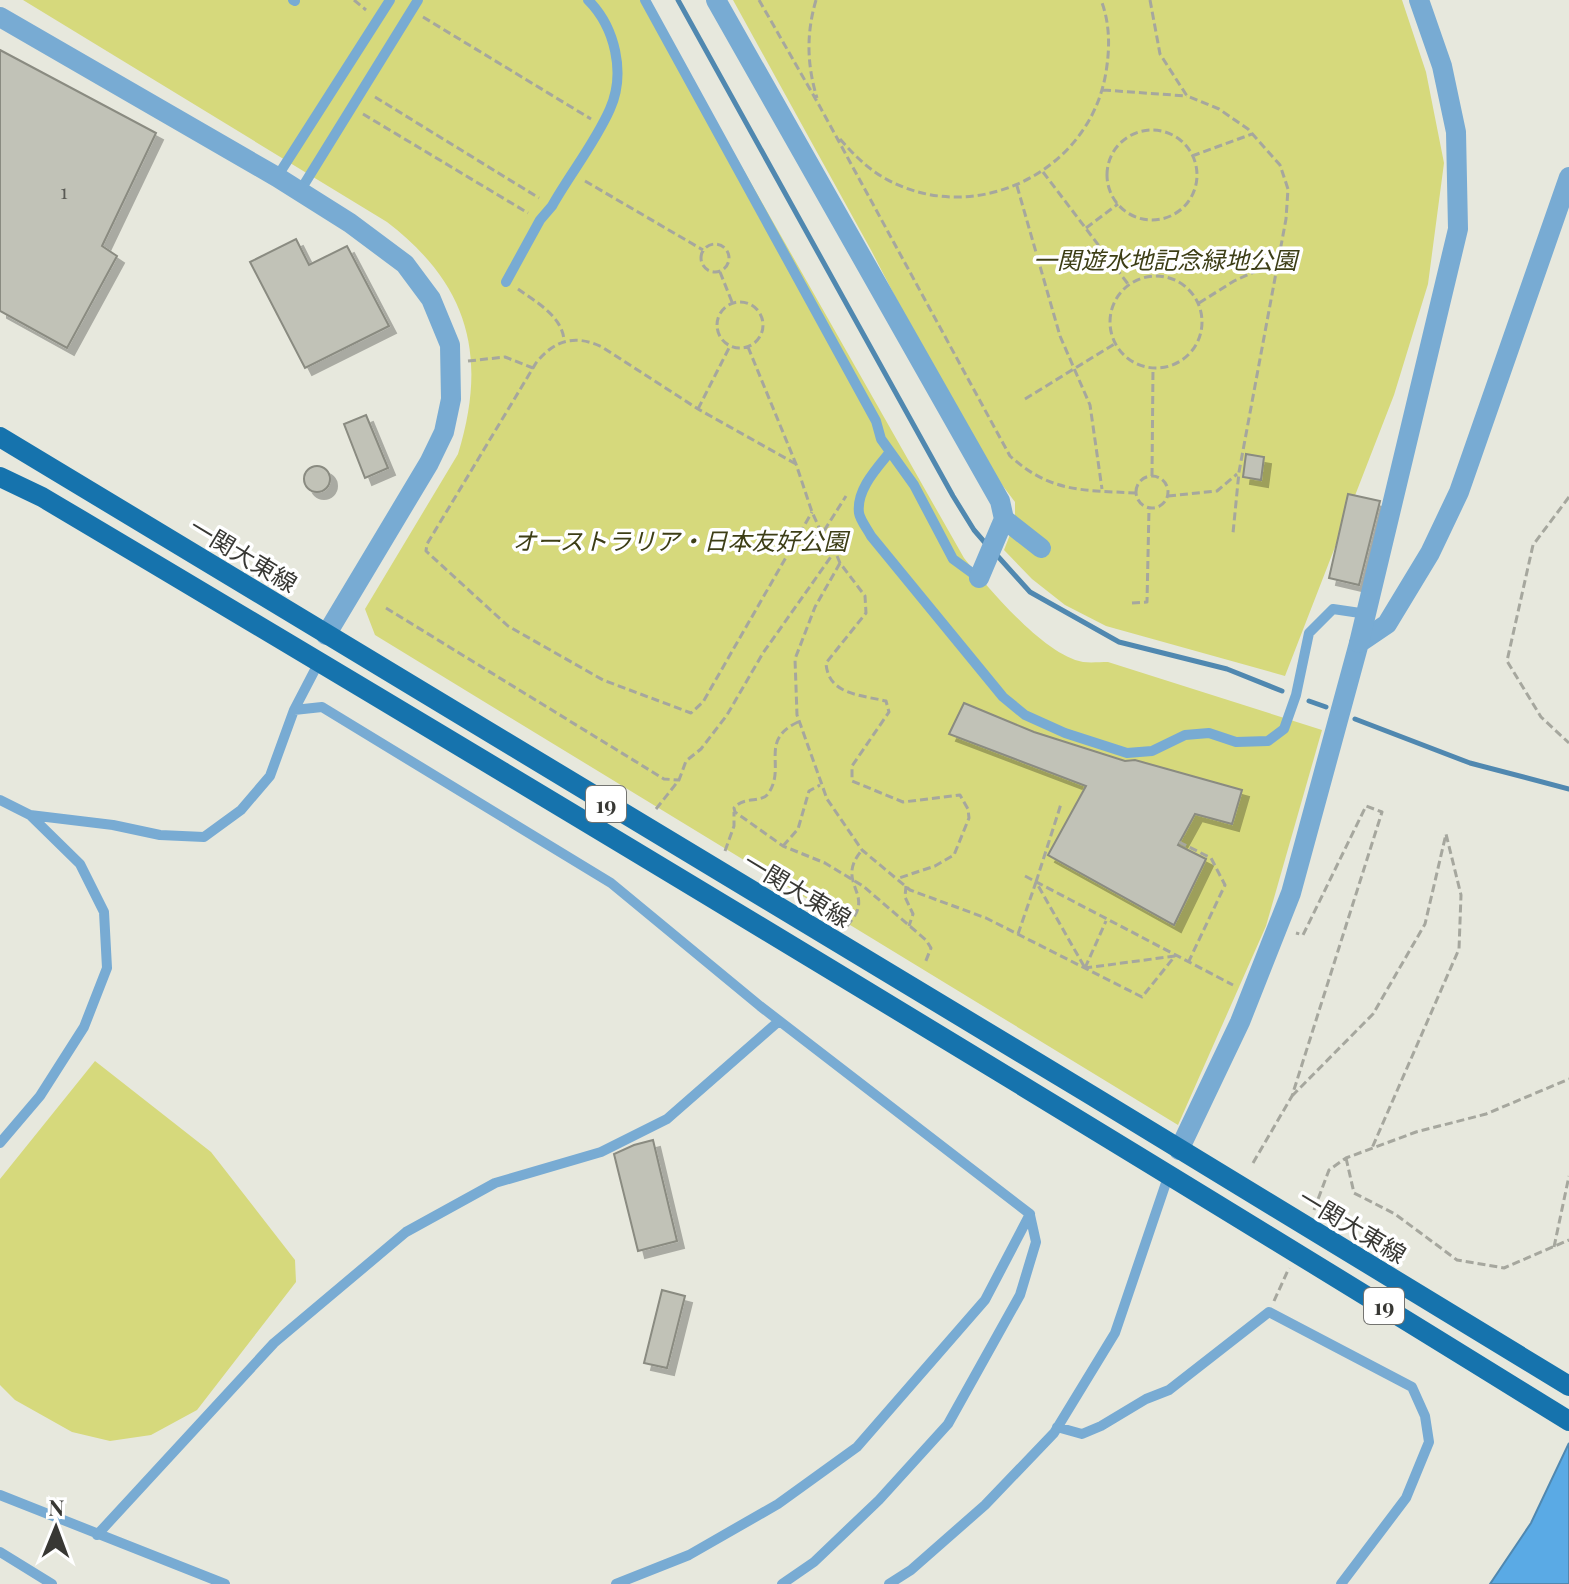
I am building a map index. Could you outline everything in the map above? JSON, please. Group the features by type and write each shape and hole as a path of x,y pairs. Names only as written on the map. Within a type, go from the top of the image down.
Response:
{"main road":[{"name":"一関大東線","path":"0,437 1569,1386"},
{"name":"19","path":"0,477 42,497 319,662 1199,1192 1569,1421"}],"street":[{"path":"716,0 1000,501 1004,519 979,578"},
{"path":"1179,1150 1251,995 1291,893 1367,614 1458,229 1456,132 1442,66 1419,0"},
{"path":"0,17 277,177 377,241 405,264 431,299 450,345 451,399 444,432 429,463 326,635"},
{"path":"1359,643 1387,624 1430,553 1459,492 1569,177"},
{"path":"1004,519 1041,548"}],"lane":[{"path":"277,177 390,0"},
{"path":"300,191 418,0"},
{"path":"506,282 540,220 552,206 612,106 617,70 614,43 601,13 588,0"},
{"path":"645,0 876,421 881,439 914,485 953,559 979,578"},
{"path":"890,452 870,476 862,493 859,513 871,536 1003,697 1025,715 1065,733 1127,753 1152,751 1185,735 1209,733 1236,742 1268,741 1284,729 1296,695 1309,633 1333,609 1367,614"},
{"path":"30,815 113,825 160,835 204,837 241,810 270,776 294,710 319,662"},
{"path":"294,710 322,707 611,883 779,1021 1030,1214 1036,1242 1020,1295 948,1424 879,1500 814,1562 782,1584"},
{"path":"0,800 30,815 80,864 104,912 107,968 84,1027 40,1096 0,1143"},
{"path":"97,1535 274,1343 406,1232 495,1183 601,1152 667,1119 779,1021"},
{"path":"889,1584 911,1570 985,1505 1057,1427 1115,1333 1169,1174"},
{"path":"616,1584 689,1555 778,1504 857,1447 985,1300 1030,1214"},
{"path":"1057,1427 1082,1434 1169,1390 1269,1312 1370,1363 1412,1387 1425,1416 1429,1442 1406,1498 1341,1584"},
{"path":"0,1495 225,1584"},
{"path":"0,1552 52,1584"}],"path":[{"path":"759,0 835,134 858,160 886,179 917,192 951,198 985,196 1017,186 1043,172 1069,150 1090,122 1103,90 1110,51 1101,0"},
{"path":"816,0 810,20 808,49 810,77 819,105 1010,456 1029,473 1070,489 1135,493"},
{"path":"1150,0 1160,54 1187,96"},
{"path":"420,15 601,126"},
{"path":"1103,90 1187,96 1219,109 1252,134 1280,165 1288,189 1286,219 1239,472 1233,533"},
{"path":"371,95 552,206"},
{"path":"360,112 540,220"},
{"path":"1137,132 1166,132 1179,138 1192,156 1197,175 1195,189 1188,202 1177,212 1164,218 1135,216 1122,208 1112,196 1108,166 1113,152 1123,140 1137,132"},
{"path":"1192,156 1252,134"},
{"path":"1043,172 1129,285"},
{"path":"571,173 703,250"},
{"path":"1017,186 1060,336 1090,405 1102,491"},
{"path":"1086,228 1118,204"},
{"path":"713,244 724,247 729,257 720,272 705,269 700,260 703,250 713,244"},
{"path":"1199,303 1234,281 1278,261"},
{"path":"720,272 732,303"},
{"path":"1143,278 1168,278 1189,289 1199,303 1202,329 1190,353 1167,367 1153,368 1131,360 1116,343 1111,331 1113,306 1129,285 1143,278"},
{"path":"506,282 548,310 564,332 564,340"},
{"path":"732,303 750,304 762,318 761,335 748,347 730,346 723,340 717,324 719,315 732,303"},
{"path":"796,464 698,409 602,347 591,342 564,340 547,349 533,368 427,544 426,551 508,626 603,680 691,713 703,702 812,512"},
{"path":"1025,399 1116,343"},
{"path":"698,409 730,346"},
{"path":"748,347 822,534 865,596 866,613 826,663 827,675 842,691 886,701 889,712 852,766 852,781 903,802 960,795 968,809 969,818 954,855 935,866 899,878"},
{"path":"468,361 505,357 533,368"},
{"path":"1152,476 1153,368"},
{"path":"1168,496 1217,491 1239,472"},
{"path":"1152,476 1165,482 1168,496 1162,506 1149,509 1141,505 1135,493 1138,483 1152,476"},
{"path":"822,534 852,486"},
{"path":"1569,497 1533,545 1507,661 1541,717 1569,743"},
{"path":"1132,603 1147,602 1149,509"},
{"path":"801,535 822,534"},
{"path":"656,809 679,780 686,761 701,749 727,715 763,653 835,551"},
{"path":"840,563 815,607 795,659 799,721 820,785 862,850 910,890 986,918 1142,997 1175,956"},
{"path":"386,608 664,779 679,780"},
{"path":"734,808 745,800 763,798 768,794 776,770 774,750 777,739 799,721"},
{"path":"783,846 798,829 809,791 820,785"},
{"path":"1018,934 1061,804"},
{"path":"1253,1163 1292,1096 1382,812 1366,806 1303,935 1278,926"},
{"path":"734,808 740,817 783,846 825,863 863,886 926,940 931,948 925,963"},
{"path":"725,851 734,826 734,808"},
{"path":"1292,1096 1373,1014 1425,924 1446,834 1461,895 1459,949 1372,1148"},
{"path":"1179,842 1211,858 1225,885 1188,963"},
{"path":"847,926 858,910 858,898 851,880 862,850"},
{"path":"1025,876 1251,995"},
{"path":"1036,882 1085,968"},
{"path":"906,886 905,897 913,914 909,926"},
{"path":"1085,968 1106,920"},
{"path":"1085,968 1175,956"},
{"path":"1569,1079 1486,1114 1416,1132 1346,1158 1354,1193 1395,1214 1457,1260 1504,1268 1569,1240"},
{"path":"1554,1247 1569,1176"}],"green space":[{"name":"オーストラリア・日本友好公園","path":"23,0 647,0 964,558 1002,603 1035,634 1068,657 1083,662 1108,662 1322,730 1266,926 1178,1125 375,635 365,609 458,454 467,418 471,385 470,354 464,325 453,297 437,271 415,246 387,222"},
{"name":"一関遊水地記念緑地公園","path":"733,0 1402,0 1426,72 1444,163 1428,284 1394,395 1285,676 1106,626 1065,605 1032,579 1004,550 1015,522 1015,502 972,445 871,250"},
{"path":"95,1061 211,1152 295,1260 296,1282 197,1410 151,1435 110,1441 72,1432 15,1400 0,1385 0,1179"}],"water":[{"path":"1569,1443 1569,1584 1490,1584 1531,1523"}],"building":[{"path":"0,50 156,133 102,246 117,256 67,348 0,311"},
{"path":"296,239 309,265 347,246 389,326 305,368 250,262"},
{"path":"366,415 388,468 365,478 344,424"},
{"path":"1246,454 1264,457 1261,480 1243,477"},
{"path":"317,466 326,470 330,479 326,488 317,492 308,488 304,479 308,470"},
{"path":"1348,494 1380,501 1359,585 1329,578"},
{"path":"964,703 1034,732 1125,761 1135,760 1242,790 1232,824 1195,814 1178,845 1206,859 1174,925 1048,855 1086,786 949,734"},
{"path":"653,1140 677,1241 638,1251 614,1154"},
{"path":"662,1290 685,1296 667,1368 644,1363"}],"waterway":[{"path":"678,0 953,496 987,545"},
{"path":"994,552 1030,592 1119,642 1227,669 1282,691"},
{"path":"1309,701 1326,707"},
{"path":"1355,719 1470,763 1569,789"}]}
